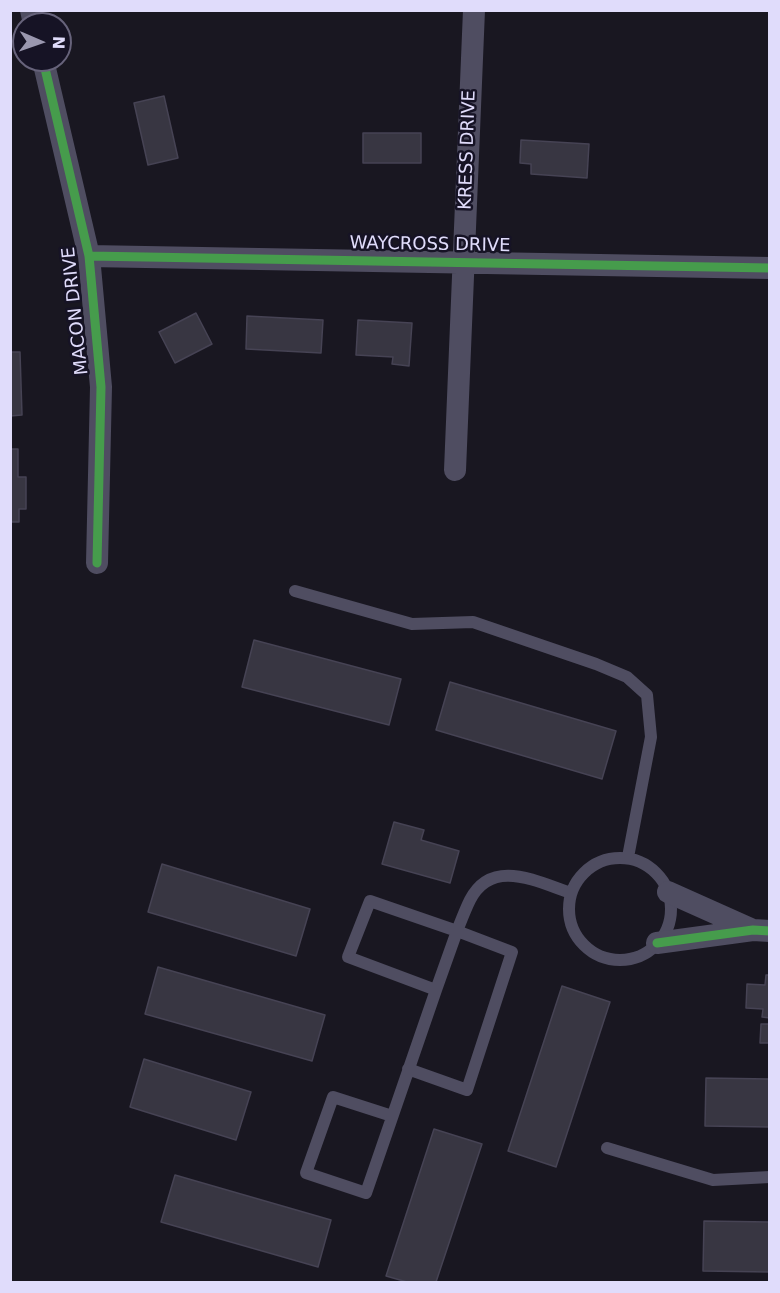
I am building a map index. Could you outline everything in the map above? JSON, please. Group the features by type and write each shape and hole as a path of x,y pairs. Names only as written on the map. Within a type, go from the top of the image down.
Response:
{"street":[{"name":"KRESS DRIVE","path":"455,470 474,10"},
{"name":"MACON DRIVE","path":"46,72 89,256 101,387 97,563"},
{"name":"WAYCROSS DRIVE","path":"89,256 770,268"},
{"path":"668,892 761,931"},
{"path":"657,943 761,931"}],"lane":[{"path":"295,591 412,624 473,622 596,664 627,677 647,695 651,736 628,857"},
{"path":"628,857 642,862 662,879 668,892 671,907 669,922 663,936 652,949 637,957 621,960 604,958 589,950 577,938 570,923 568,906 571,893 581,874 594,864 611,858 628,857"},
{"path":"392,1116 333,1096 306,1173 366,1193 457,931 478,888 496,876 506,874 571,893"},
{"path":"408,1069 467,1090 512,952 370,901 348,957 436,990"},
{"path":"608,1148 713,1180 770,1177"}],"building":[{"path":"164,96 178,158 148,165 134,103"},
{"path":"363,133 421,133 421,163 363,163"},
{"path":"521,140 589,144 587,178 531,174 531,164 520,163"},
{"path":"196,313 212,344 175,363 159,332"},
{"path":"247,316 323,320 321,353 246,349"},
{"path":"358,320 412,323 409,366 392,364 393,357 356,355"},
{"path":"10,352 20,352 22,415 10,416"},
{"path":"10,449 18,449 18,477 26,477 26,509 19,509 19,522 10,522"},
{"path":"254,640 401,679 389,725 242,687"},
{"path":"450,682 616,731 602,779 436,730"},
{"path":"394,822 424,830 421,840 459,851 450,883 382,864"},
{"path":"162,864 310,909 296,956 148,912"},
{"path":"158,967 325,1015 312,1061 145,1014"},
{"path":"766,975 770,975 770,1018 762,1017 763,1009 746,1008 747,984 765,985"},
{"path":"562,986 610,1002 556,1167 508,1151"},
{"path":"761,1024 770,1024 770,1043 760,1043"},
{"path":"144,1059 251,1092 236,1140 130,1107"},
{"path":"706,1078 770,1079 770,1127 705,1126"},
{"path":"434,1129 482,1144 436,1282 407,1282 386,1276"},
{"path":"175,1175 331,1220 318,1267 161,1222"},
{"path":"704,1221 770,1222 770,1272 703,1271"}],"cycle path":[{"path":"46,72 89,256 101,387 97,563"},
{"path":"89,256 770,268"},
{"path":"657,943 753,930 770,931"}]}
